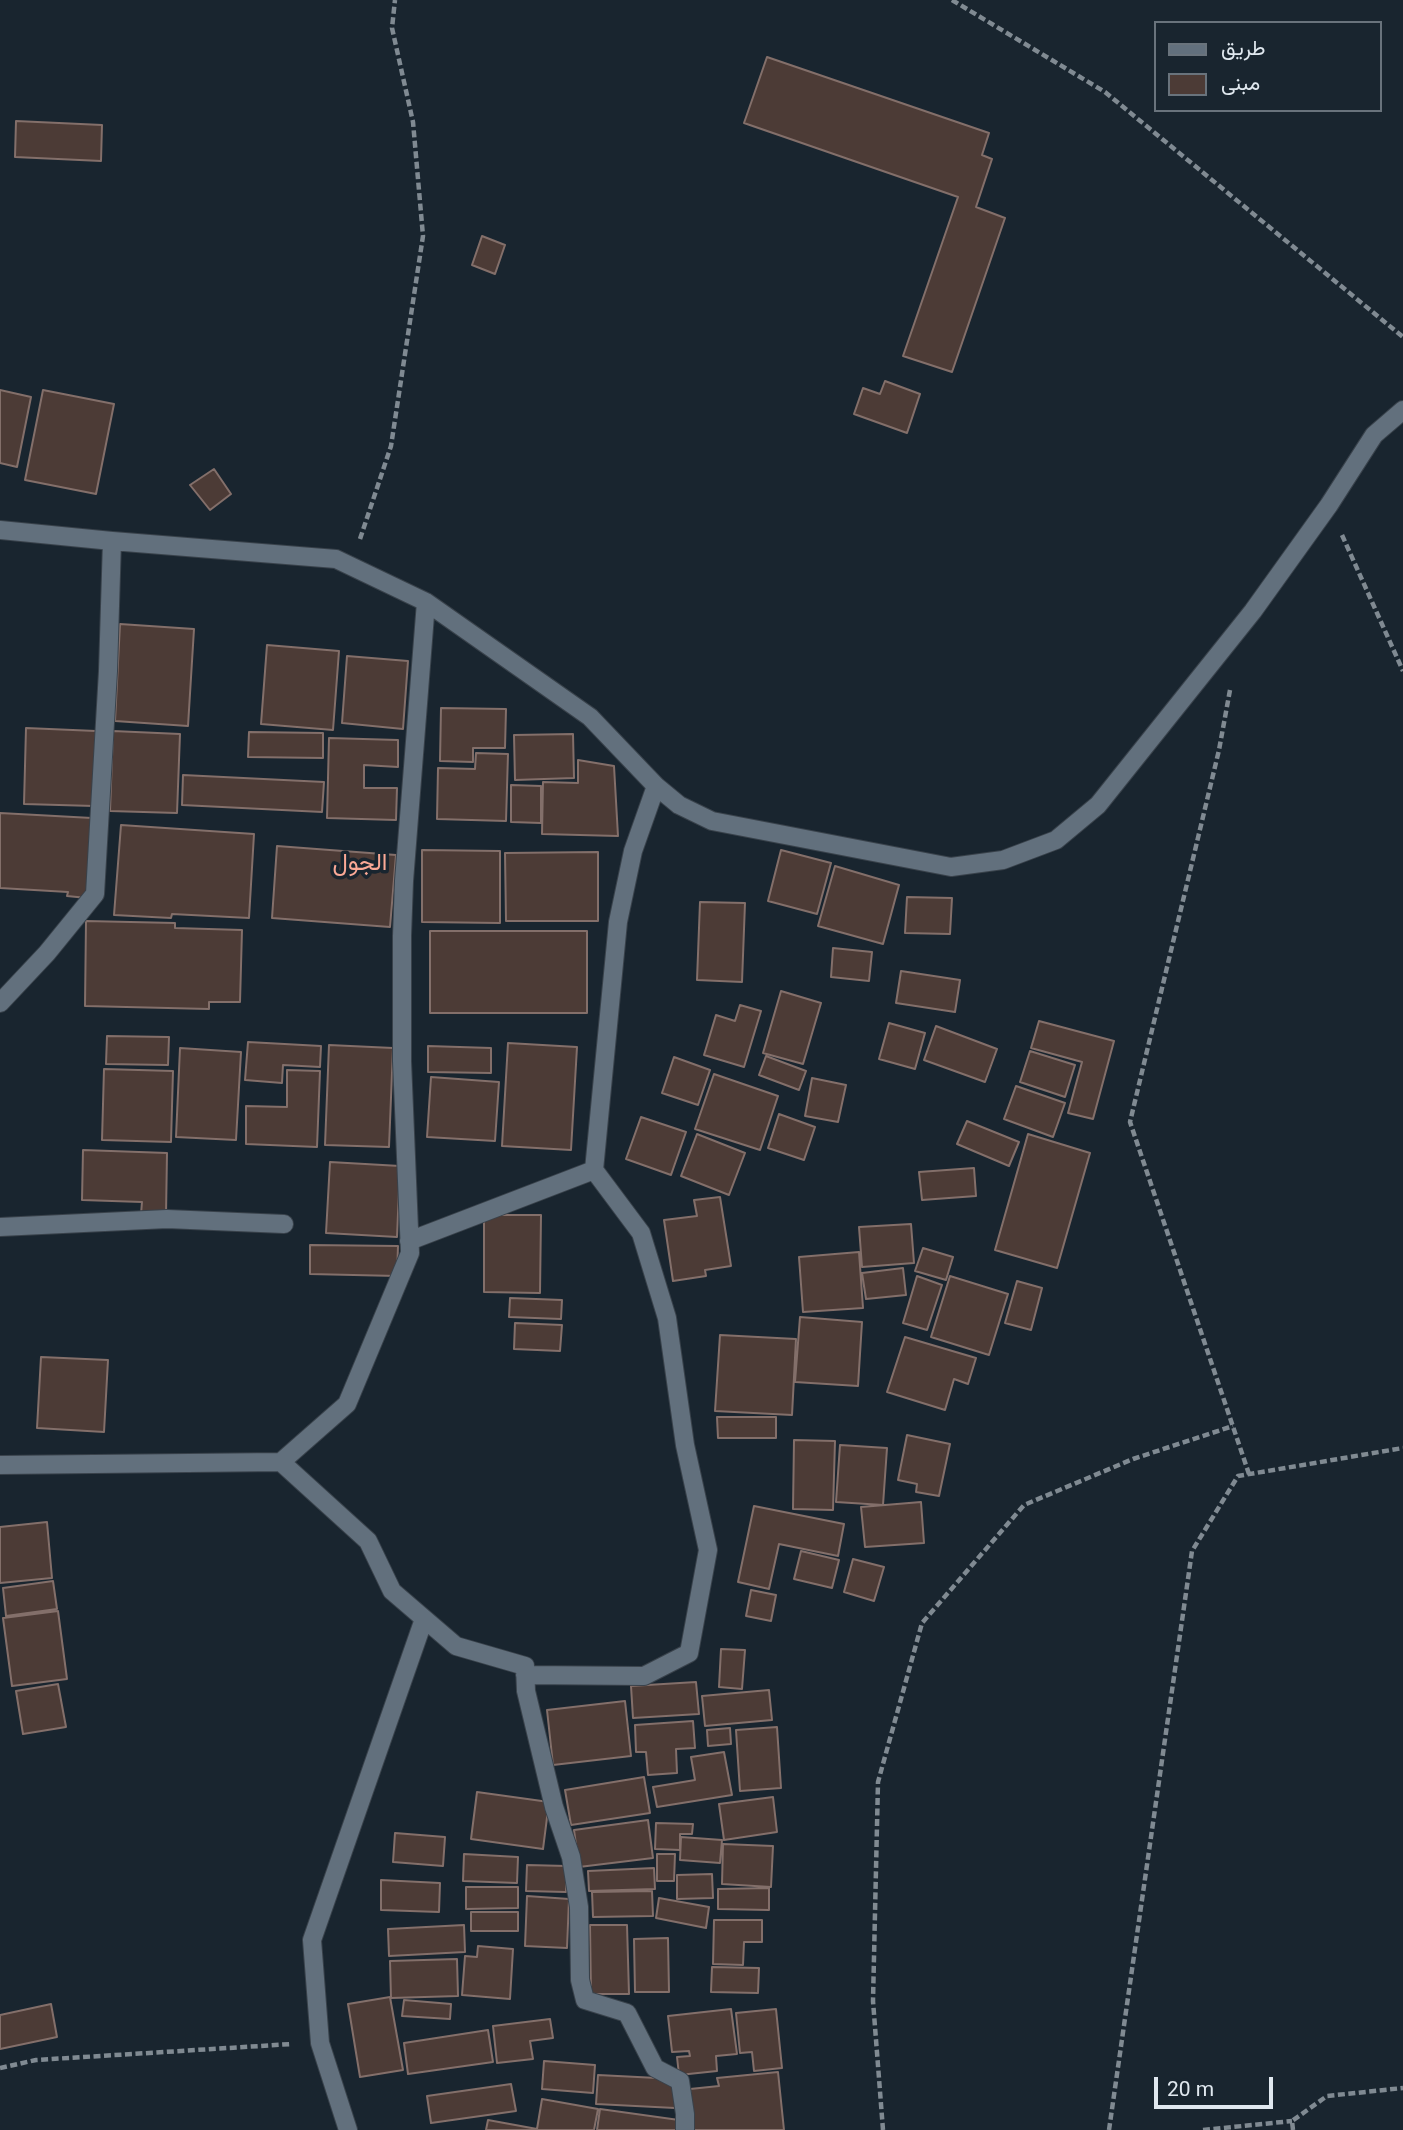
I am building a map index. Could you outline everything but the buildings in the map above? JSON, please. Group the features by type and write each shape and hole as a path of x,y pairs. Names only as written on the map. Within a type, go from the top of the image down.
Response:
{"street":[{"path":"0,530 336,559 426,602 590,717 656,786 678,804 712,821 951,866 1003,860 1056,840 1098,804 1253,611 1329,505 1374,435 1403,410"},
{"path":"0,1003 47,954 95,894 112,541"},
{"path":"0,1465 281,1462 346,1404 410,1253 402,1061 404,881 426,602"},
{"path":"525,1675 645,1675 689,1653 708,1549 685,1446 667,1318 641,1233 594,1170 618,922 633,851 656,786"},
{"path":"409,1241 594,1170"},
{"path":"0,1227 167,1219 285,1224"},
{"path":"281,1462 368,1541 392,1591 456,1646 524,1666 526,1691 551,1794 571,1857 579,1907 580,1980 585,2000 627,2012 655,2068 680,2081 685,2130"},
{"path":"348,2130 320,2043 312,1940 424,1619"}],"path":[{"path":"351,566 391,446 422,236 413,122 392,28 395,0"},
{"path":"952,0 1105,92 1403,337"},
{"path":"1329,505 1403,671"},
{"path":"1230,687 1219,750 1130,1122 1249,1474"},
{"path":"883,2130 873,2001 877,1782 922,1623 1024,1505 1133,1459 1233,1426"},
{"path":"1109,2130 1192,1551 1238,1476 1403,1448"},
{"path":"0,2068 37,2060 320,2043"},
{"path":"1203,2130 1292,2121 1327,2096 1403,2088"},
{"path":"1292,2121 1293,2130"}],"district":[{"name":"الجول","path":"360,864"}]}
